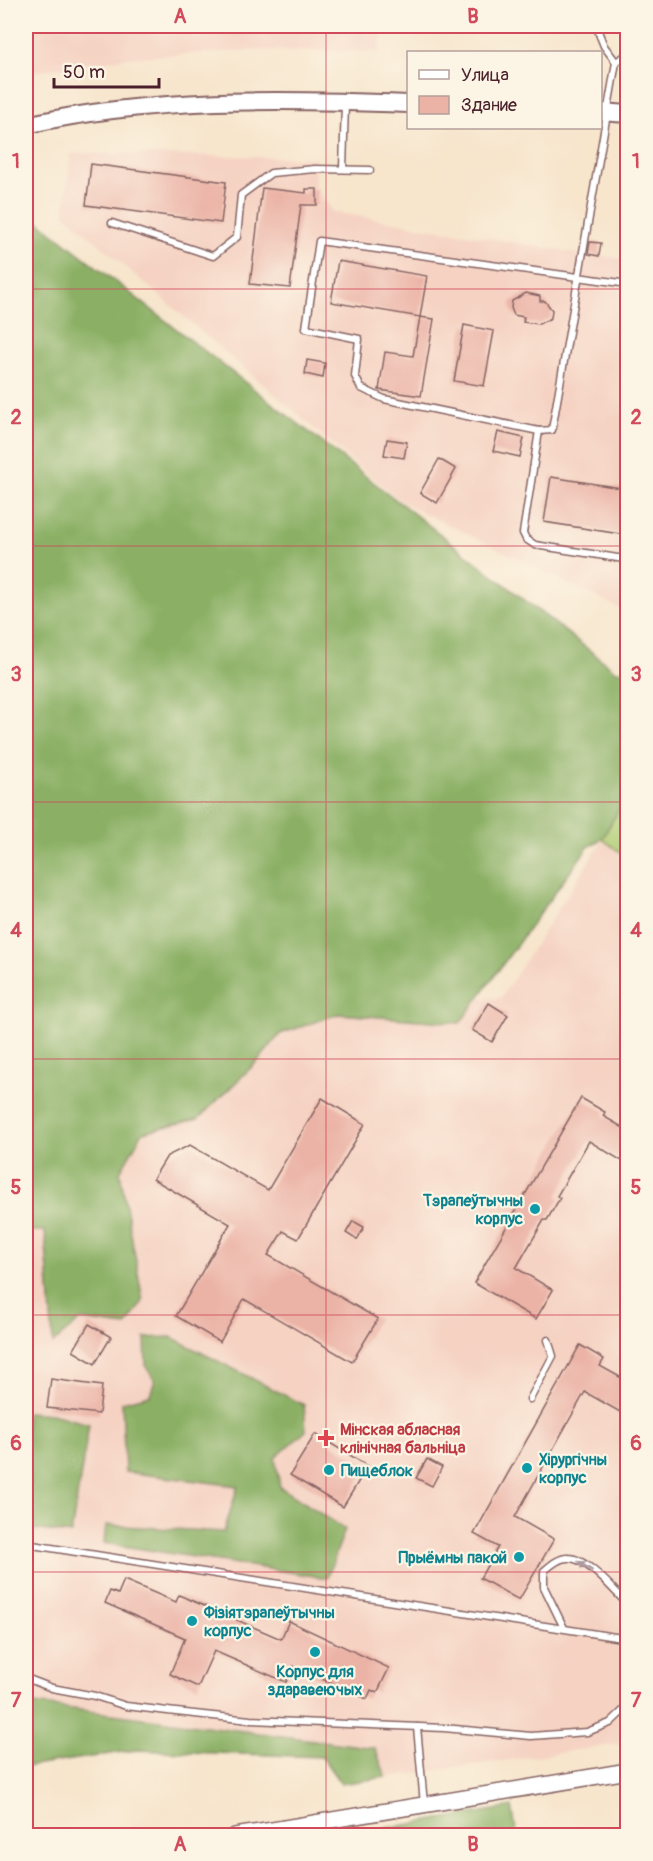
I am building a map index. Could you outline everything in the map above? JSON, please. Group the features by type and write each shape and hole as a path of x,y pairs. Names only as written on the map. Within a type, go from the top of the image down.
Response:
{"main road":[{"path":"26,125 69,115 158,105 243,101 345,101 407,104"},
{"path":"604,112 627,114"}],"street":[{"path":"234,1836 627,1771"}],"lane":[{"path":"596,26 604,46 616,62"},
{"path":"604,112 616,62 627,54"},
{"path":"343,169 345,101"},
{"path":"601,129 579,277 552,430 539,431 384,399 362,388 355,376 359,339 306,328 319,241 579,277 627,284"},
{"path":"112,223 213,256 237,237 242,195 271,173 315,169 370,170"},
{"path":"539,431 523,533 526,539 535,545 627,561"},
{"path":"530,1399 553,1356 548,1340"},
{"path":"26,1551 27,1544 627,1639"},
{"path":"564,1628 544,1587 544,1571 554,1562 569,1557 584,1563 627,1605"},
{"path":"26,1678 52,1688 95,1696 126,1706 250,1720 417,1727 531,1736 587,1732 610,1723 627,1706"},
{"path":"417,1727 424,1804"}],"shaded area":[{"path":"26,26 383,26 379,52 255,50 124,58 26,73"},
{"path":"71,153 315,158 315,186 333,212 583,254 627,259 627,610 620,609 404,503 350,459 64,214"},
{"name":"Мінская абласная клінічная бальніца","path":"602,841 628,859 627,1743 341,1784 322,1757 136,1750 26,1767 26,1133 301,997 501,998"}],"green space":[{"path":"26,212 616,671 628,672 627,795 602,839 588,847 460,1023 338,1014 280,1034 259,1060 198,1119 143,1132 120,1172 143,1301 126,1326 81,1320 53,1343 45,1231 26,1231"},
{"path":"627,795 627,857 602,839"},
{"path":"171,1337 304,1405 306,1431 275,1458 280,1487 345,1529 327,1578 104,1543 106,1525 224,1532 238,1486 125,1472 122,1402 150,1395 155,1380 146,1365 145,1338"},
{"path":"26,1412 52,1414 89,1424 71,1534 26,1528"},
{"path":"26,1703 375,1748 386,1777 341,1784 322,1757 136,1750 26,1767"},
{"path":"512,1807 517,1835 345,1835"}],"building":[{"path":"91,164 226,182 221,223 86,205"},
{"path":"262,188 306,193 306,189 317,189 317,205 301,205 290,288 250,284"},
{"path":"590,242 601,243 599,256 588,254"},
{"path":"338,261 427,276 420,317 331,302"},
{"path":"526,293 540,296 540,301 545,301 552,310 551,318 539,324 523,322 524,317 514,315 511,308 512,301"},
{"path":"420,317 434,319 421,396 379,390 385,352 413,356"},
{"path":"464,325 494,331 484,386 454,381"},
{"path":"307,360 325,363 323,378 305,374"},
{"path":"498,432 524,438 520,457 493,451"},
{"path":"387,439 407,442 404,458 384,455"},
{"path":"439,459 456,469 437,503 420,493"},
{"path":"551,477 627,489 627,535 544,522"},
{"path":"489,1003 508,1015 492,1042 472,1030"},
{"path":"322,1098 365,1124 298,1239 283,1231 268,1255 378,1319 352,1362 244,1299 220,1342 176,1316 230,1224 153,1179 167,1156 190,1145 268,1190"},
{"name":"Тэрапеўтычны корпус","path":"581,1098 605,1112 603,1116 627,1130 627,1164 589,1141 557,1196 560,1198 547,1220 544,1220 516,1268 553,1290 536,1319 474,1283"},
{"path":"353,1221 364,1227 357,1240 346,1233"},
{"path":"89,1324 111,1337 95,1364 73,1351"},
{"name":"Хірургічны корпус","path":"580,1345 604,1359 600,1366 627,1381 627,1416 585,1392 515,1517 554,1539 519,1600 480,1578 498,1547 474,1534"},
{"path":"51,1379 102,1386 99,1414 47,1408"},
{"name":"Пищеблок","path":"315,1434 368,1466 343,1507 290,1475"},
{"path":"427,1459 442,1467 432,1486 416,1478"},
{"name":"Фізіятэрапеўтычны корпус","path":"124,1580 176,1602 179,1595 281,1639 289,1621 389,1668 377,1693 371,1690 367,1699 293,1666 286,1682 214,1651 198,1687 170,1674 185,1638 105,1603 110,1591 118,1594"}],"place":[{"name":"Тэрапеўтычны корпус","path":"535,1209"},
{"name":"Мінская абласная клінічная бальніца","path":"326,1438"},
{"name":"Хірургічны корпус","path":"527,1468"},
{"name":"Пищеблок","path":"329,1470"},
{"name":"Прыёмны пакой","path":"519,1557"},
{"name":"Фізіятэрапеўтычны корпус","path":"192,1621"},
{"name":"Корпус для здаравеючых","path":"315,1652"}]}
